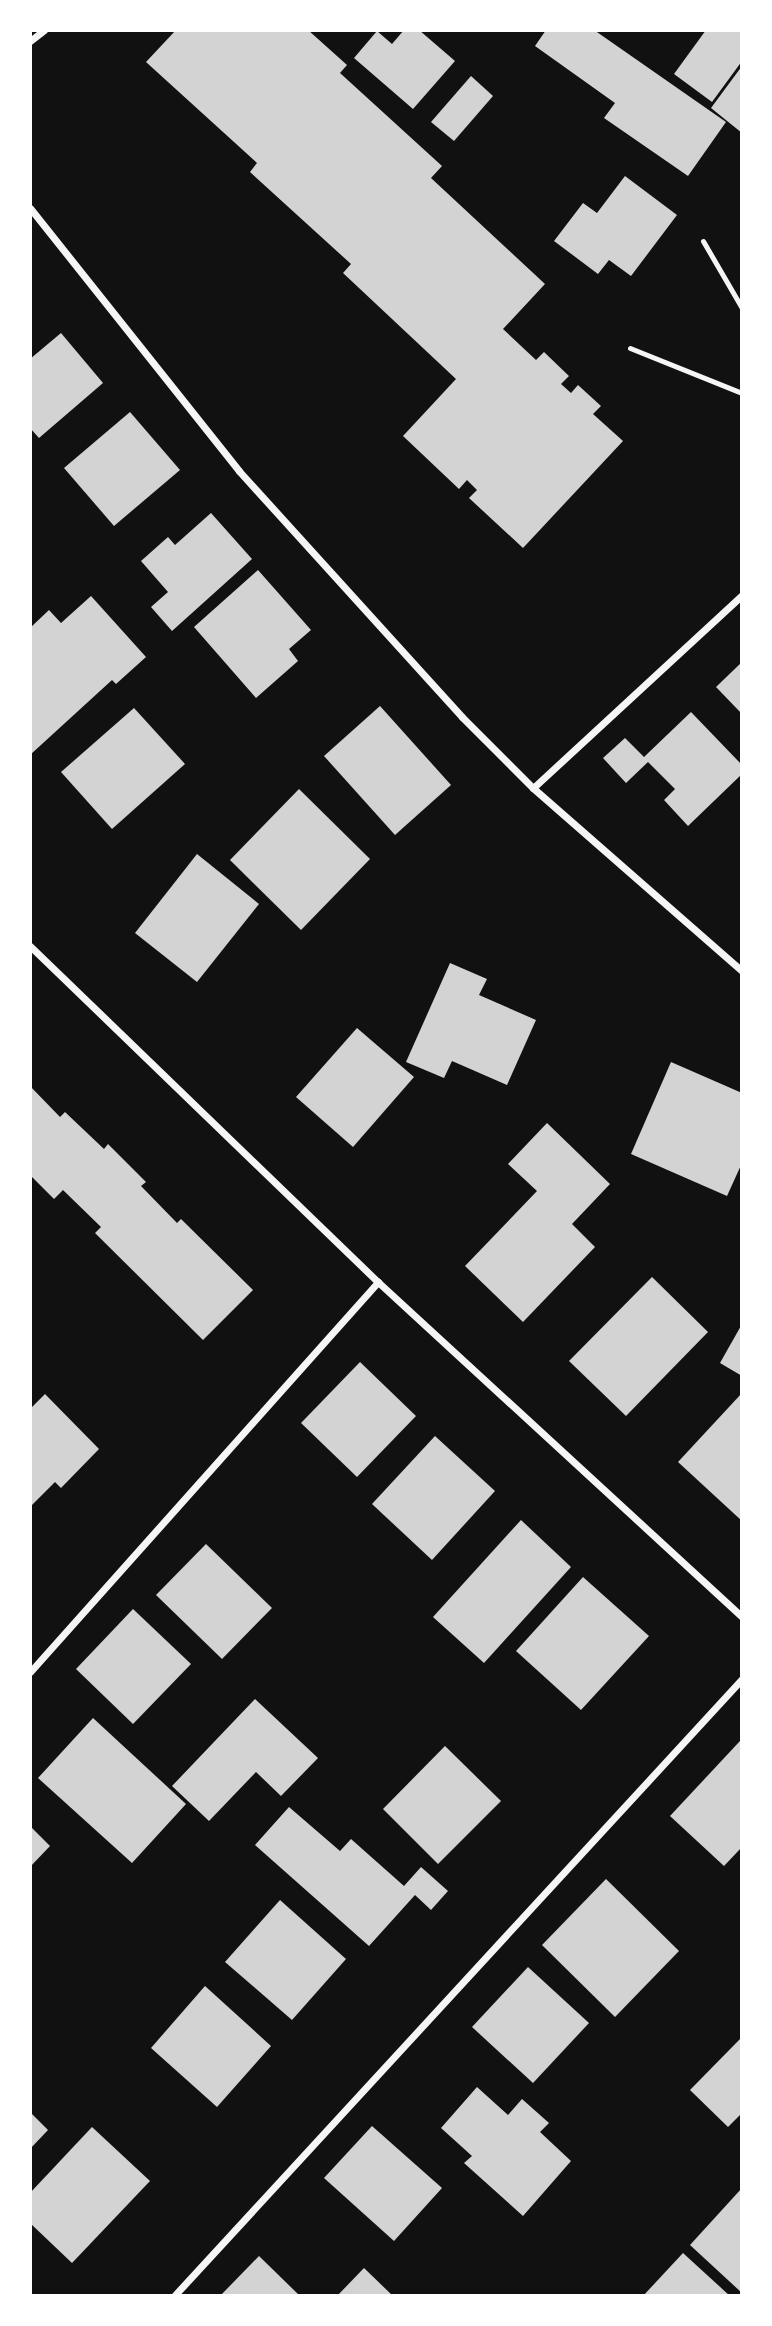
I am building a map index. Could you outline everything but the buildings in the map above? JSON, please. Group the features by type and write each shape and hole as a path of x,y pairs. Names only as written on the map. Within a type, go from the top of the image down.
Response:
{"street":[{"path":"30,41 44,30"},
{"path":"30,208 239,471 533,788 742,971"},
{"path":"533,788 742,595"},
{"path":"30,946 378,1282 742,1617"},
{"path":"30,1672 378,1282"},
{"path":"174,2296 742,1679"}],"lane":[{"path":"703,242 742,308"},
{"path":"630,348 742,393"}]}
